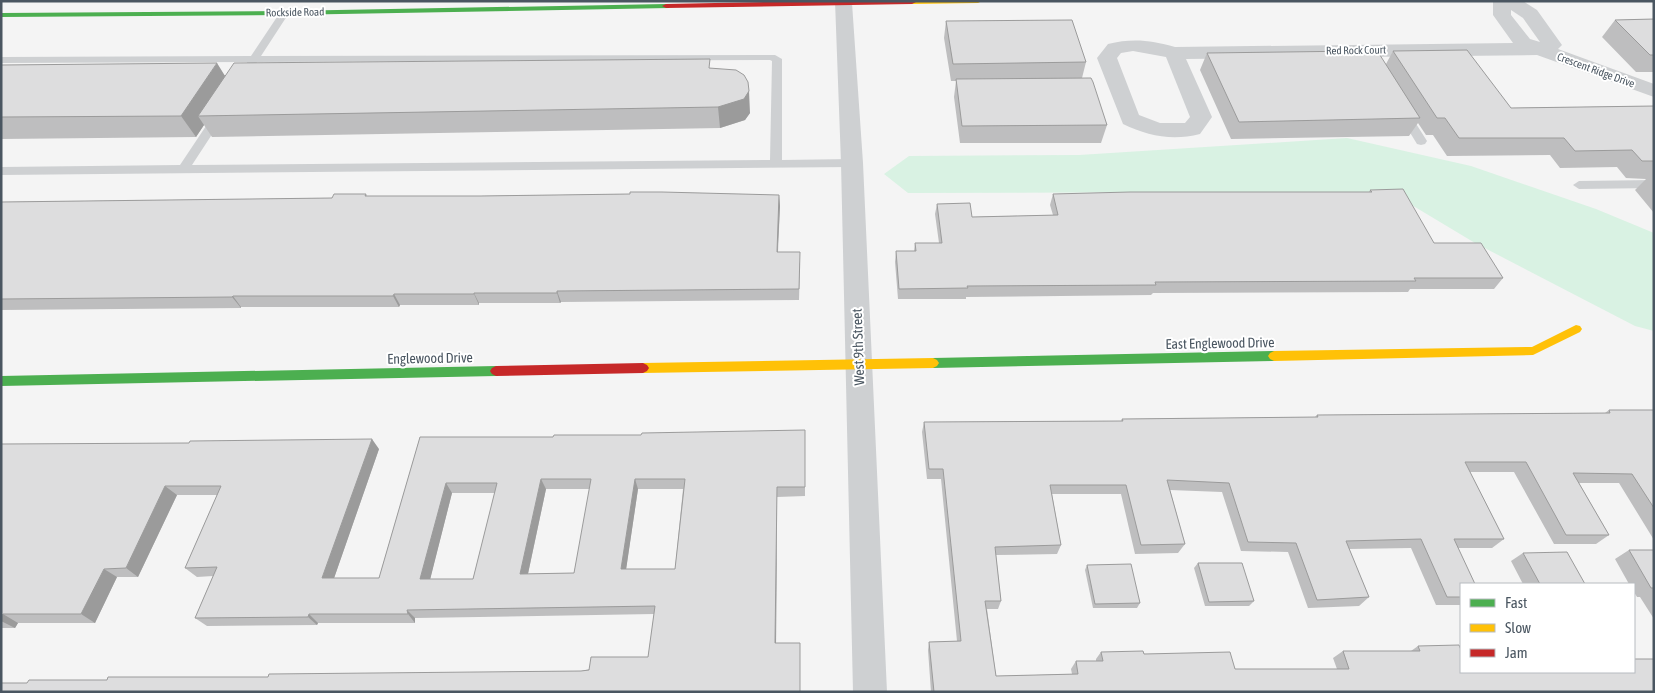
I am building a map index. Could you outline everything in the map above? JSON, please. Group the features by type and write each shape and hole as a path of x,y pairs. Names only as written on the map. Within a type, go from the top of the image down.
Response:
{"street":[{"name":"Rockside Road","path":"1,15 284,13 978,1"},
{"name":"Crescent Ridge Drive","path":"1502,1 1502,15 1523,43 1654,91"},
{"name":"Crescent Ridge Drive","path":"1510,1 1530,14 1552,45 1538,49"},
{"name":"West 9th Street","path":"843,3 852,163 870,692"},
{"path":"1133,45 1153,46 1174,52 1200,117 1192,128 1173,131 1150,129 1130,119 1109,87 1107,58 1116,48 1133,45"},
{"name":"Red Rock Court","path":"1174,52 1538,49"},
{"name":"East Englewood Drive","path":"859,365 1533,351 1576,329"},
{"name":"Englewood Drive","path":"1,381 859,365"}],"lane":[{"path":"244,74 284,13"},
{"path":"1364,49 1374,66"},
{"path":"1,60 771,57 777,59 776,164"},
{"path":"1395,99 1421,141"},
{"path":"183,170 224,106"},
{"path":"1,171 852,163"},
{"path":"1579,185 1654,184"}],"green space":[{"path":"1347,138 1471,166 1596,209 1654,233 1654,331 1635,326 1475,243 1385,189 1288,213 1207,192 908,193 884,174 909,156 1079,155"}],"building":[{"path":"1654,19 1654,55 1650,55 1615,20"},
{"path":"1072,20 1086,62 953,64 946,21"},
{"path":"1467,50 1511,108 1654,106 1654,161 1642,161 1632,150 1575,151 1564,138 1459,138 1445,118 1437,118 1393,51"},
{"path":"1378,52 1420,118 1239,122 1207,53"},
{"path":"710,59 709,68 736,70 744,75 748,82 749,91 744,99 718,107 198,116 234,63"},
{"path":"217,63 181,116 1,117 1,65"},
{"path":"1091,78 1107,125 962,126 956,79"},
{"path":"1403,189 1434,243 1481,243 1503,278 1414,278 1416,281 1155,282 1156,285 967,286 968,288 899,289 896,251 916,251 915,243 942,243 937,204 970,203 972,217 1058,215 1053,194 1130,192 1372,192 1370,190"},
{"path":"630,192 779,195 777,252 800,252 799,289 557,291 557,293 394,294 393,296 1,299 1,202 332,198 334,194 366,194 365,196 480,196 630,194"},
{"path":"1609,410 1654,410 1654,508 1632,474 1573,473 1609,535 1566,535 1526,462 1465,462 1504,539 1454,539 1475,583 1460,583 1460,597 1447,597 1421,539 1346,541 1369,597 1317,600 1296,543 1248,542 1229,483 1167,480 1185,544 1141,545 1126,485 1050,485 1061,545 995,547 1001,601 985,601 996,676 1078,674 1076,661 1103,661 1101,652 1143,651 1144,654 1230,652 1235,669 1349,669 1343,651 1420,651 1418,646 1459,645 1460,673 1635,673 1635,659 1654,659 1654,692 934,692 929,642 961,641 943,469 929,469 924,422 1123,421 1122,419 1318,417 1317,415 1610,413"},
{"path":"805,430 805,487 777,487 775,643 800,643 800,692 1,692 1,683 27,683 29,680 107,680 108,677 268,677 269,674 589,670 591,657 648,657 655,606 407,610 408,614 309,614 308,617 195,618 217,567 185,568 221,486 165,486 126,568 104,569 81,614 3,614 1,617 1,444 189,443 190,441 372,439 322,578 379,578 420,437 553,437 554,435 641,435 642,433","holes":["541,479 591,479 574,573 520,574","635,479 685,479 675,569 621,569","446,483 497,483 473,579 420,579"]},
{"path":"1629,550 1654,550 1654,588 1651,588"},
{"path":"1567,552 1584,583 1539,583 1523,553"},
{"path":"1198,563 1242,563 1254,601 1209,602"},
{"path":"1131,564 1140,603 1095,604 1087,565"}],"traffic: fast":[{"path":"1,15 284,13 666,6"},
{"path":"933,363 1274,356"},
{"path":"1,381 496,371"}],"traffic: slow":[{"path":"912,2 978,1"},
{"path":"1274,356 1533,351 1576,329"},
{"path":"643,368 933,363"}],"traffic: jam":[{"path":"666,6 912,2"},
{"path":"496,371 643,368"}]}
